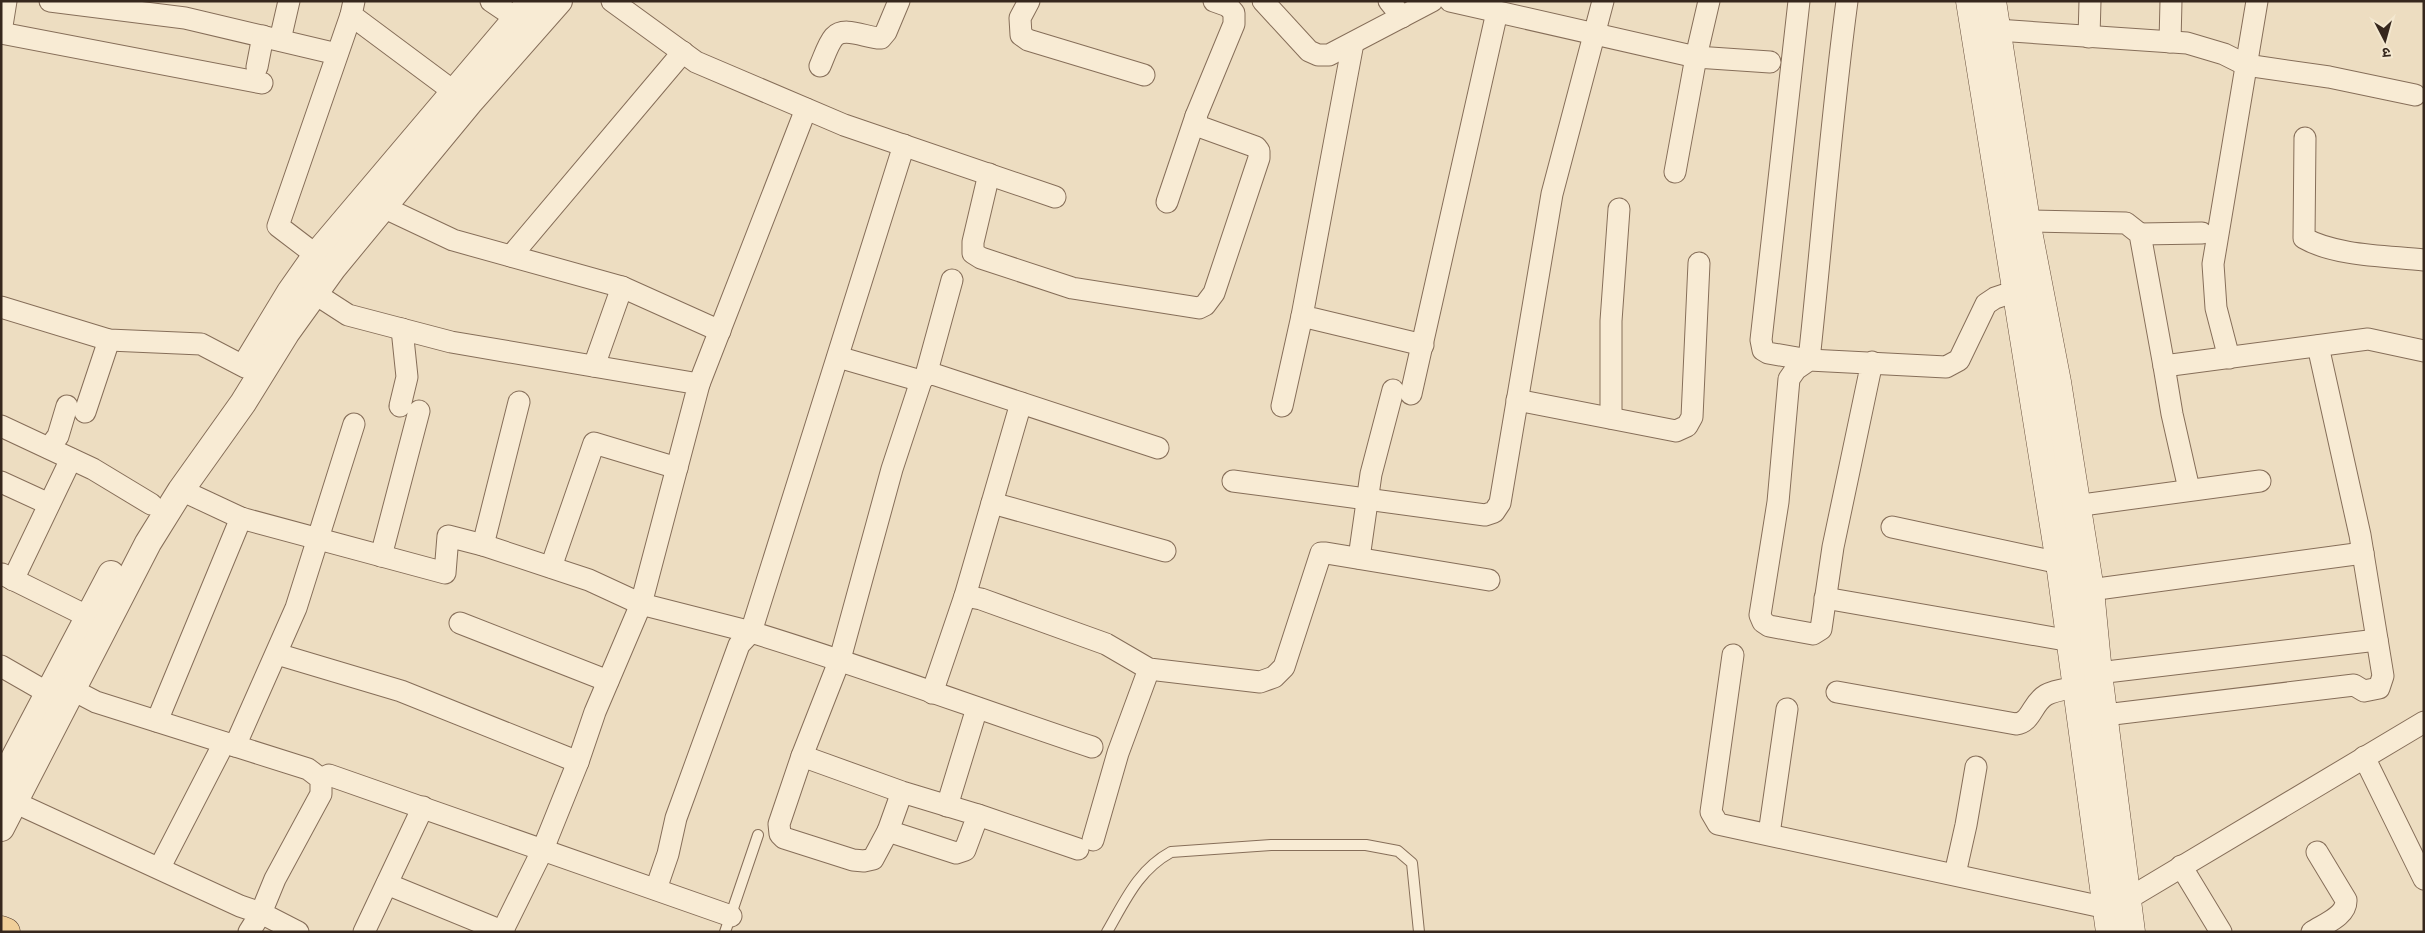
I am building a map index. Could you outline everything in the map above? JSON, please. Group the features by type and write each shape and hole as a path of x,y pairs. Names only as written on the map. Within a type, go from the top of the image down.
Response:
{"main road":[{"path":"1970,1 1985,30 2026,221 2028,289 2057,382 2075,506 2078,572 2087,680 2114,913 2130,932"},
{"path":"1992,1 1985,30 2078,572 2071,641 2087,680 2105,715 2114,913"},
{"path":"1,930 6,932"}],"street":[{"path":"6,1 1,33 260,75 271,38 289,1"},
{"path":"50,1 185,18 337,54"},
{"path":"1,828 6,793 97,621 151,504 215,414 290,292 316,255 453,91 524,10 491,1"},
{"path":"97,621 181,490 238,411 314,293 469,102 559,1"},
{"path":"612,1 696,62 844,125 1055,197"},
{"path":"820,66 834,36 840,33 849,32 874,39 881,38 886,32 900,1"},
{"path":"1029,1 1020,18 1021,35 1028,40 1144,75"},
{"path":"1167,202 1196,116 1234,24 1234,13 1228,6 1214,1"},
{"path":"1262,1 1309,51 1318,55 1329,56 1353,43 1396,9 1432,1"},
{"path":"1450,1 1696,58 1770,62"},
{"path":"1233,481 1485,515 1494,512 1500,503 1552,194 1603,1"},
{"path":"1675,172 1696,58 1709,1"},
{"path":"1799,1 1761,340 1763,350 1768,353 1809,360 1946,367 1959,360 1986,304 1995,298 2028,289"},
{"path":"1847,1 1836,79 1831,150 1809,360 1796,369 1789,379 1778,502 1761,619 1769,626 1816,634 1821,629 1833,548 1872,362"},
{"path":"2089,37 2090,1"},
{"path":"2170,42 2171,1"},
{"path":"2229,358 2216,308 2213,264 2257,1"},
{"path":"316,255 278,226 353,8 453,91"},
{"path":"1359,558 1370,474 1402,392 1423,345 1497,12"},
{"path":"1985,30 2170,42 2196,46 2224,54 2246,65 2329,77 2415,95"},
{"path":"1282,406 1302,316 1353,43"},
{"path":"511,256 683,52"},
{"path":"387,884 503,932 543,849 608,681 641,604 699,384 806,109"},
{"path":"989,174 973,242 973,253 981,258 1072,288 1199,308 1205,305 1214,293 1259,158 1259,151 1256,147 1203,130 1198,126 1196,116"},
{"path":"2305,138 2304,238 2315,244 2356,252 2424,260"},
{"path":"656,889 668,854 676,818 739,645 752,632 904,145"},
{"path":"383,207 453,240 622,287 720,331"},
{"path":"1611,418 1611,321 1619,209"},
{"path":"2026,221 2126,223 2140,234 2202,233"},
{"path":"2140,234 2172,414 2189,489"},
{"path":"1517,400 1676,431 1687,426 1692,418 1699,263"},
{"path":"902,792 888,831 873,859 864,861 853,860 784,838 780,834 779,824 802,756 840,659 892,469 924,378 952,280"},
{"path":"594,366 622,287"},
{"path":"314,293 348,315 451,342 699,384"},
{"path":"1,307 109,340 201,344 245,368"},
{"path":"1302,316 1423,345"},
{"path":"381,556 410,408 402,329"},
{"path":"2164,366 2368,339 2424,352"},
{"path":"48,448 76,409 109,340"},
{"path":"2105,715 2354,685 2364,691 2379,688 2383,676 2363,553 2318,346"},
{"path":"838,357 924,378 933,374 1158,448"},
{"path":"482,544 519,402"},
{"path":"932,693 965,596 1021,402"},
{"path":"160,867 230,745 277,654 296,608 316,539 354,424"},
{"path":"1,426 92,469 151,504"},
{"path":"551,567 594,443 677,468"},
{"path":"71,459 49,504 7,577 97,621"},
{"path":"2075,506 2260,480"},
{"path":"1,482 49,504"},
{"path":"181,490 240,518 445,573 448,536 482,544 589,580 641,604 752,632 840,659 932,693 1092,747"},
{"path":"992,503 1166,551"},
{"path":"157,721 240,518"},
{"path":"1892,527 2078,572 2363,553"},
{"path":"965,596 981,599 1106,644 1149,669 1260,682 1274,677 1284,667 1321,553 1488,580"},
{"path":"1826,598 2071,641"},
{"path":"460,623 608,681"},
{"path":"1836,692 2016,724 2023,723 2028,718 2031,710 2046,695 2087,680 2377,640"},
{"path":"277,654 401,691 578,762"},
{"path":"1734,655 1711,812 1718,824 1955,874 2114,913 2181,866 2424,722"},
{"path":"1,666 60,691 308,770 321,778"},
{"path":"802,756 902,792 1086,845 1149,669"},
{"path":"947,806 977,708"},
{"path":"1769,834 1787,709"},
{"path":"2364,757 2424,879"},
{"path":"1955,874 1976,767"},
{"path":"321,778 329,775 656,889 728,924"},
{"path":"249,932 261,913 275,880 321,794 321,778"},
{"path":"6,793 298,932"},
{"path":"364,932 423,807"},
{"path":"888,831 961,853 965,850 978,815"},
{"path":"2312,932 2343,913 2347,907 2346,900 2317,852"},
{"path":"2181,866 2221,932"}],"lane":[{"path":"728,924 758,835"},
{"path":"1107,932 1142,874 1156,860 1171,852 1271,845 1366,845 1398,851 1412,864 1419,932"}]}
